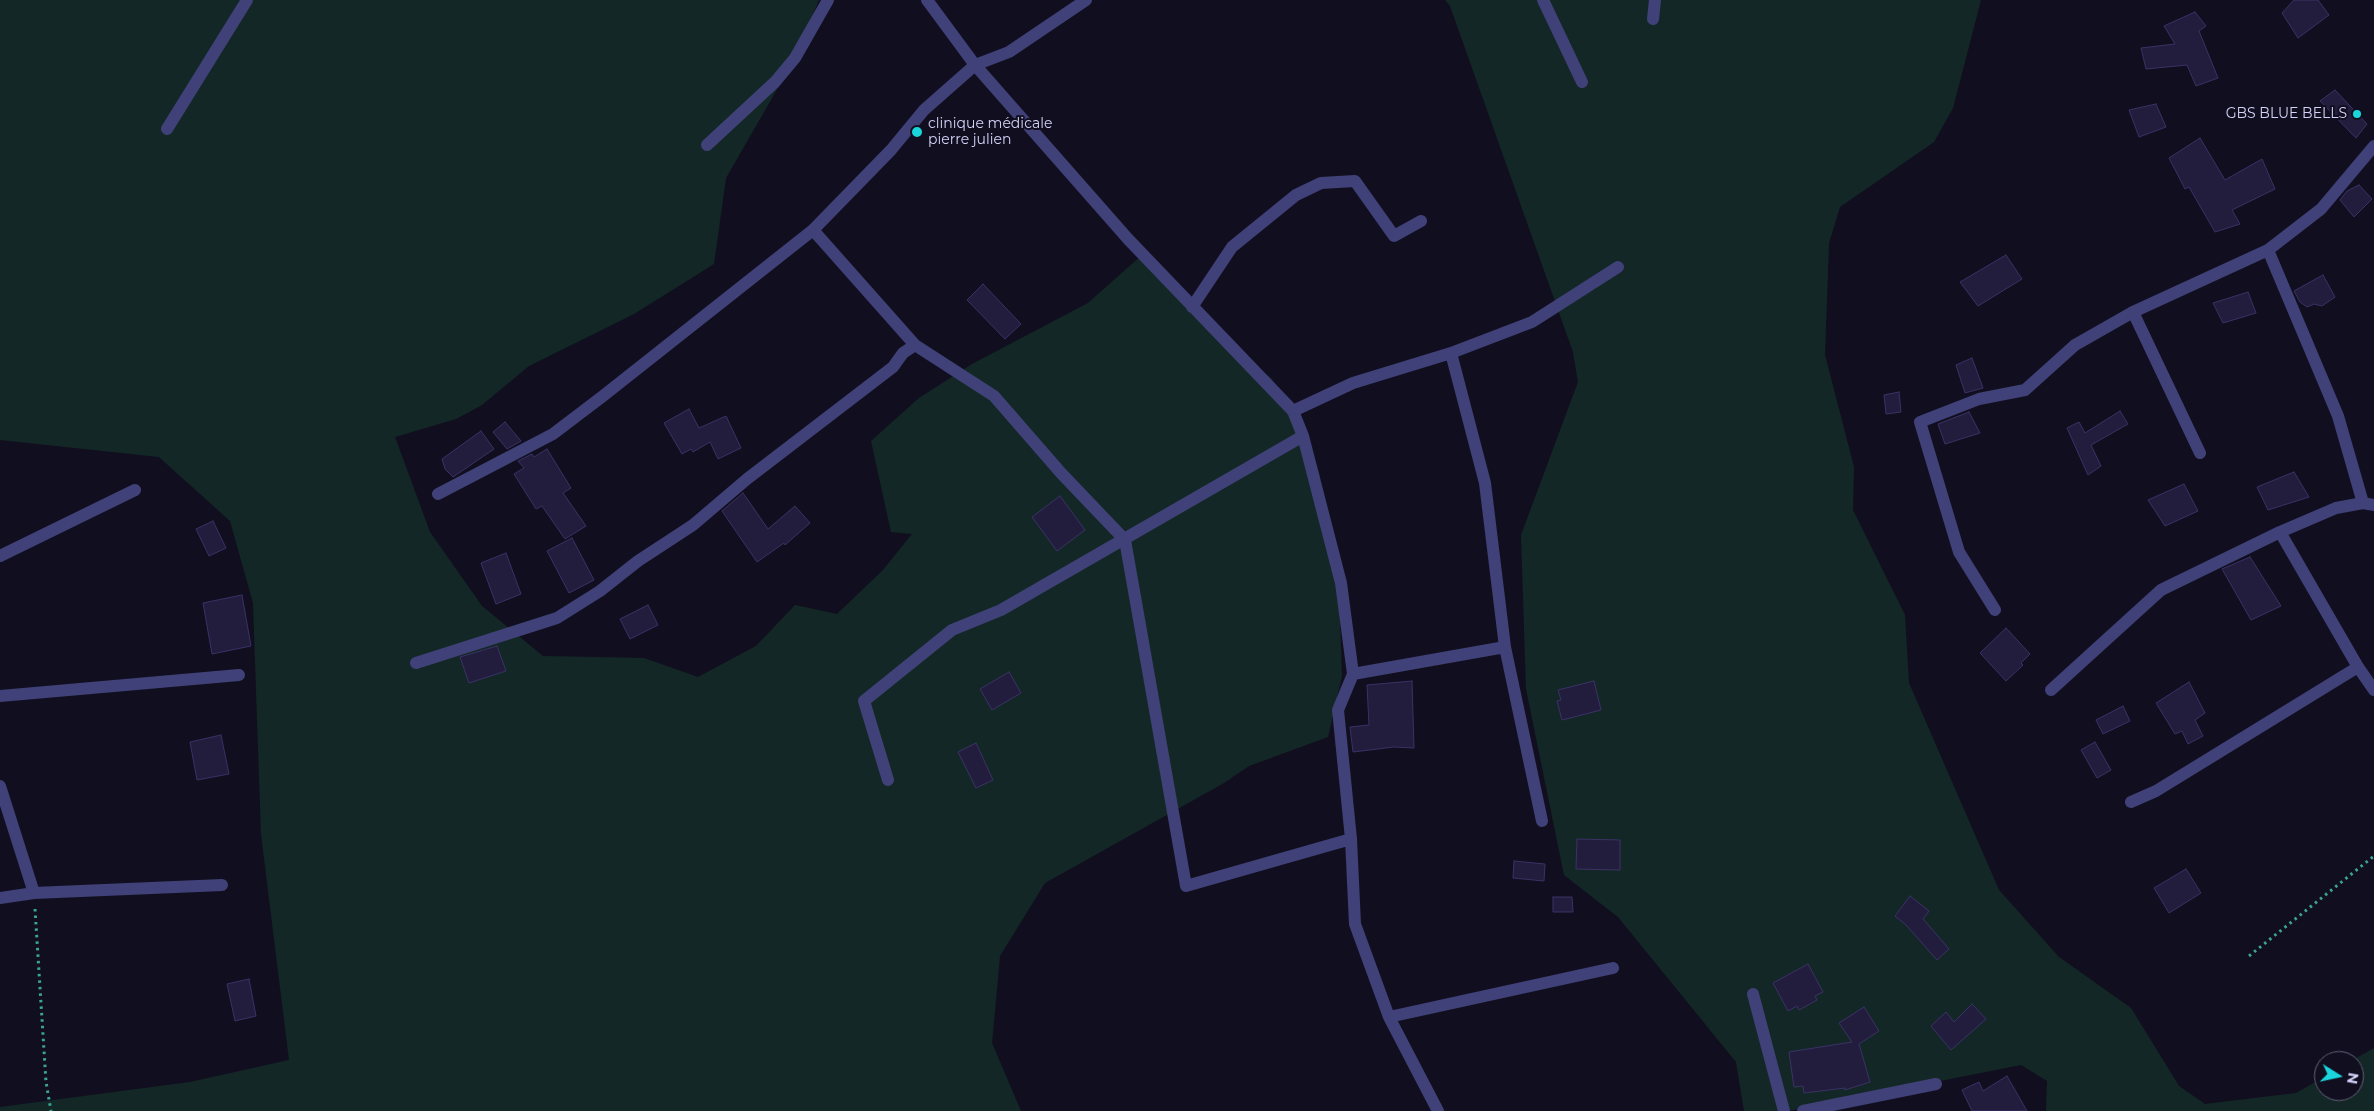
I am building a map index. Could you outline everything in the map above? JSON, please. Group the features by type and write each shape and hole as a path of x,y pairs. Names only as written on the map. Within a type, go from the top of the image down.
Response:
{"street":[{"path":"167,129 247,0"},
{"path":"708,145 775,82 795,58 828,0"},
{"path":"927,0 975,65 1137,250 1293,411 1303,436 1341,583 1353,674 1338,710 1351,838 1355,924 1389,1017 1438,1111"},
{"path":"438,494 553,434 813,230 890,150 924,110 975,65 1010,52 1086,0"},
{"path":"1543,0 1582,82"},
{"path":"1653,19 1655,0"},
{"path":"1995,610 1959,552 1920,422 1980,399 2025,390 2075,345 2133,312 2268,250 2321,210 2374,146"},
{"path":"1192,307 1232,246 1296,195 1321,183 1355,181 1394,236 1421,221"},
{"path":"813,230 915,345 994,396 1061,473 1125,540 1186,886 1351,838"},
{"path":"2051,690 2161,590 2280,532 2336,508 2368,504 2338,416 2268,250"},
{"path":"1293,411 1353,383 1451,353 1532,322 1618,267"},
{"path":"2133,312 2200,453"},
{"path":"416,664 557,618 600,591 638,561 693,525 747,479 893,367 903,353 915,345"},
{"path":"1451,353 1485,483 1505,647 1542,821"},
{"path":"888,780 864,701 952,630 1001,610 1303,436"},
{"path":"0,556 135,490"},
{"path":"2280,532 2358,667 2374,690"},
{"path":"1353,674 1505,647"},
{"path":"2131,802 2156,791 2358,667"},
{"path":"0,696 239,675"},
{"path":"0,786 34,893"},
{"path":"0,898 34,893 222,885"},
{"path":"1389,1017 1613,968"},
{"path":"1753,994 1784,1111"},
{"path":"1803,1111 1936,1084"}],"path":[{"path":"2249,956 2374,856"},
{"path":"34,893 46,1082 51,1111"}],"green space":[{"path":"0,0 819,0 791,65 726,178 714,264 634,314 529,366 482,405 456,419 395,437 430,532 482,606 543,656 644,658 698,677 756,646 795,605 837,614 883,570 912,534 891,532 871,441 919,398 972,364 1088,303 1142,255 1192,313 1271,378 1301,418 1320,476 1329,539 1338,567 1342,676 1328,737 1249,766 1224,783 1045,883 1000,956 992,1043 1021,1111 0,1111 0,1107 190,1082 289,1060 261,834 253,603 230,521 159,457 0,440"},
{"path":"1445,0 1981,0 1953,108 1934,142 1840,207 1829,243 1825,355 1854,467 1853,510 1905,615 1909,683 1999,890 2059,957 2131,1008 2179,1086 2205,1104 2296,1093 2314,1083 2314,1101 2364,1101 2364,1054 2374,1048 2374,1111 2046,1111 2047,1081 2021,1065 1788,1111 1744,1111 1736,1062 1618,917 1564,875 1526,689 1521,535 1578,382 1573,352 1450,6"}],"building":[{"path":"2294,0 2318,0 2329,15 2298,38 2282,13"},
{"path":"2195,12 2206,26 2199,31 2218,78 2196,86 2187,65 2146,69 2141,48 2175,44 2164,26"},
{"path":"2335,90 2367,124 2356,138 2320,101"},
{"path":"2156,104 2166,127 2139,137 2129,110"},
{"path":"2200,138 2225,180 2262,159 2275,189 2232,210 2240,224 2215,232 2189,187 2185,189 2169,158"},
{"path":"2359,185 2372,199 2354,217 2340,200 2347,191"},
{"path":"2006,255 2022,279 1978,306 1960,282"},
{"path":"2323,275 2335,297 2322,306 2314,304 2307,307 2300,302 2294,291"},
{"path":"983,284 1021,324 1005,339 967,300"},
{"path":"2248,292 2256,313 2223,323 2213,303"},
{"path":"1972,358 1983,388 1965,393 1956,365"},
{"path":"1899,392 1901,412 1886,414 1884,395"},
{"path":"689,409 699,428 726,416 741,448 718,459 710,442 693,452 691,449 682,454 664,423"},
{"path":"2120,411 2128,424 2091,445 2101,466 2088,475 2067,428 2079,422 2085,433"},
{"path":"1969,412 1980,433 1945,444 1938,424"},
{"path":"505,422 521,441 507,449 493,432"},
{"path":"481,431 494,449 453,477 445,469 442,459"},
{"path":"547,449 571,488 563,493 586,526 565,539 542,506 536,509 514,474 524,468 518,461 532,454 534,457"},
{"path":"2294,472 2309,497 2268,510 2257,487"},
{"path":"2184,484 2198,511 2165,526 2148,500"},
{"path":"743,493 768,529 795,506 810,523 785,545 784,543 757,562 722,511"},
{"path":"1060,496 1085,530 1057,551 1032,517"},
{"path":"213,521 226,548 209,556 196,529"},
{"path":"572,538 594,580 569,593 547,551"},
{"path":"506,553 521,594 496,604 481,563"},
{"path":"2250,557 2281,606 2251,620 2222,569"},
{"path":"242,595 251,646 212,654 203,603"},
{"path":"648,605 658,625 630,639 620,619"},
{"path":"2006,628 2030,654 2021,663 2023,665 2006,681 1980,653"},
{"path":"497,646 506,671 469,683 460,657"},
{"path":"1009,672 1021,693 992,710 980,689"},
{"path":"1412,681 1414,748 1394,747 1353,752 1350,727 1369,725 1367,685"},
{"path":"1594,681 1601,710 1562,720 1557,701 1561,700 1558,690"},
{"path":"2189,682 2205,713 2195,720 2203,736 2188,744 2182,731 2175,734 2156,703"},
{"path":"2123,706 2130,721 2103,734 2096,720"},
{"path":"221,735 229,774 197,780 190,742"},
{"path":"2095,742 2111,770 2097,778 2081,750"},
{"path":"976,743 993,780 976,788 958,752"},
{"path":"1577,839 1620,840 1620,870 1576,869"},
{"path":"1514,861 1545,864 1544,881 1513,878"},
{"path":"2186,869 2201,893 2169,913 2154,888"},
{"path":"1910,896 1929,911 1923,919 1949,949 1937,960 1906,925 1895,916"},
{"path":"1553,897 1572,897 1573,912 1553,912"},
{"path":"1808,964 1823,992 1815,996 1817,1000 1799,1010 1797,1006 1788,1011 1773,983"},
{"path":"249,979 256,1016 235,1021 227,984"},
{"path":"1972,1004 1986,1019 1951,1050 1931,1026 1946,1012 1954,1022"},
{"path":"1864,1007 1879,1031 1859,1044 1870,1082 1845,1090 1845,1088 1804,1093 1803,1086 1794,1087 1789,1052 1852,1042 1839,1023"},
{"path":"2007,1076 2027,1111 1972,1111 1962,1090 1979,1082 1983,1091"}],"place":[{"name":"GBS BLUE BELLS","path":"2357,114"},
{"name":"clinique médicale pierre julien","path":"917,132"}]}
